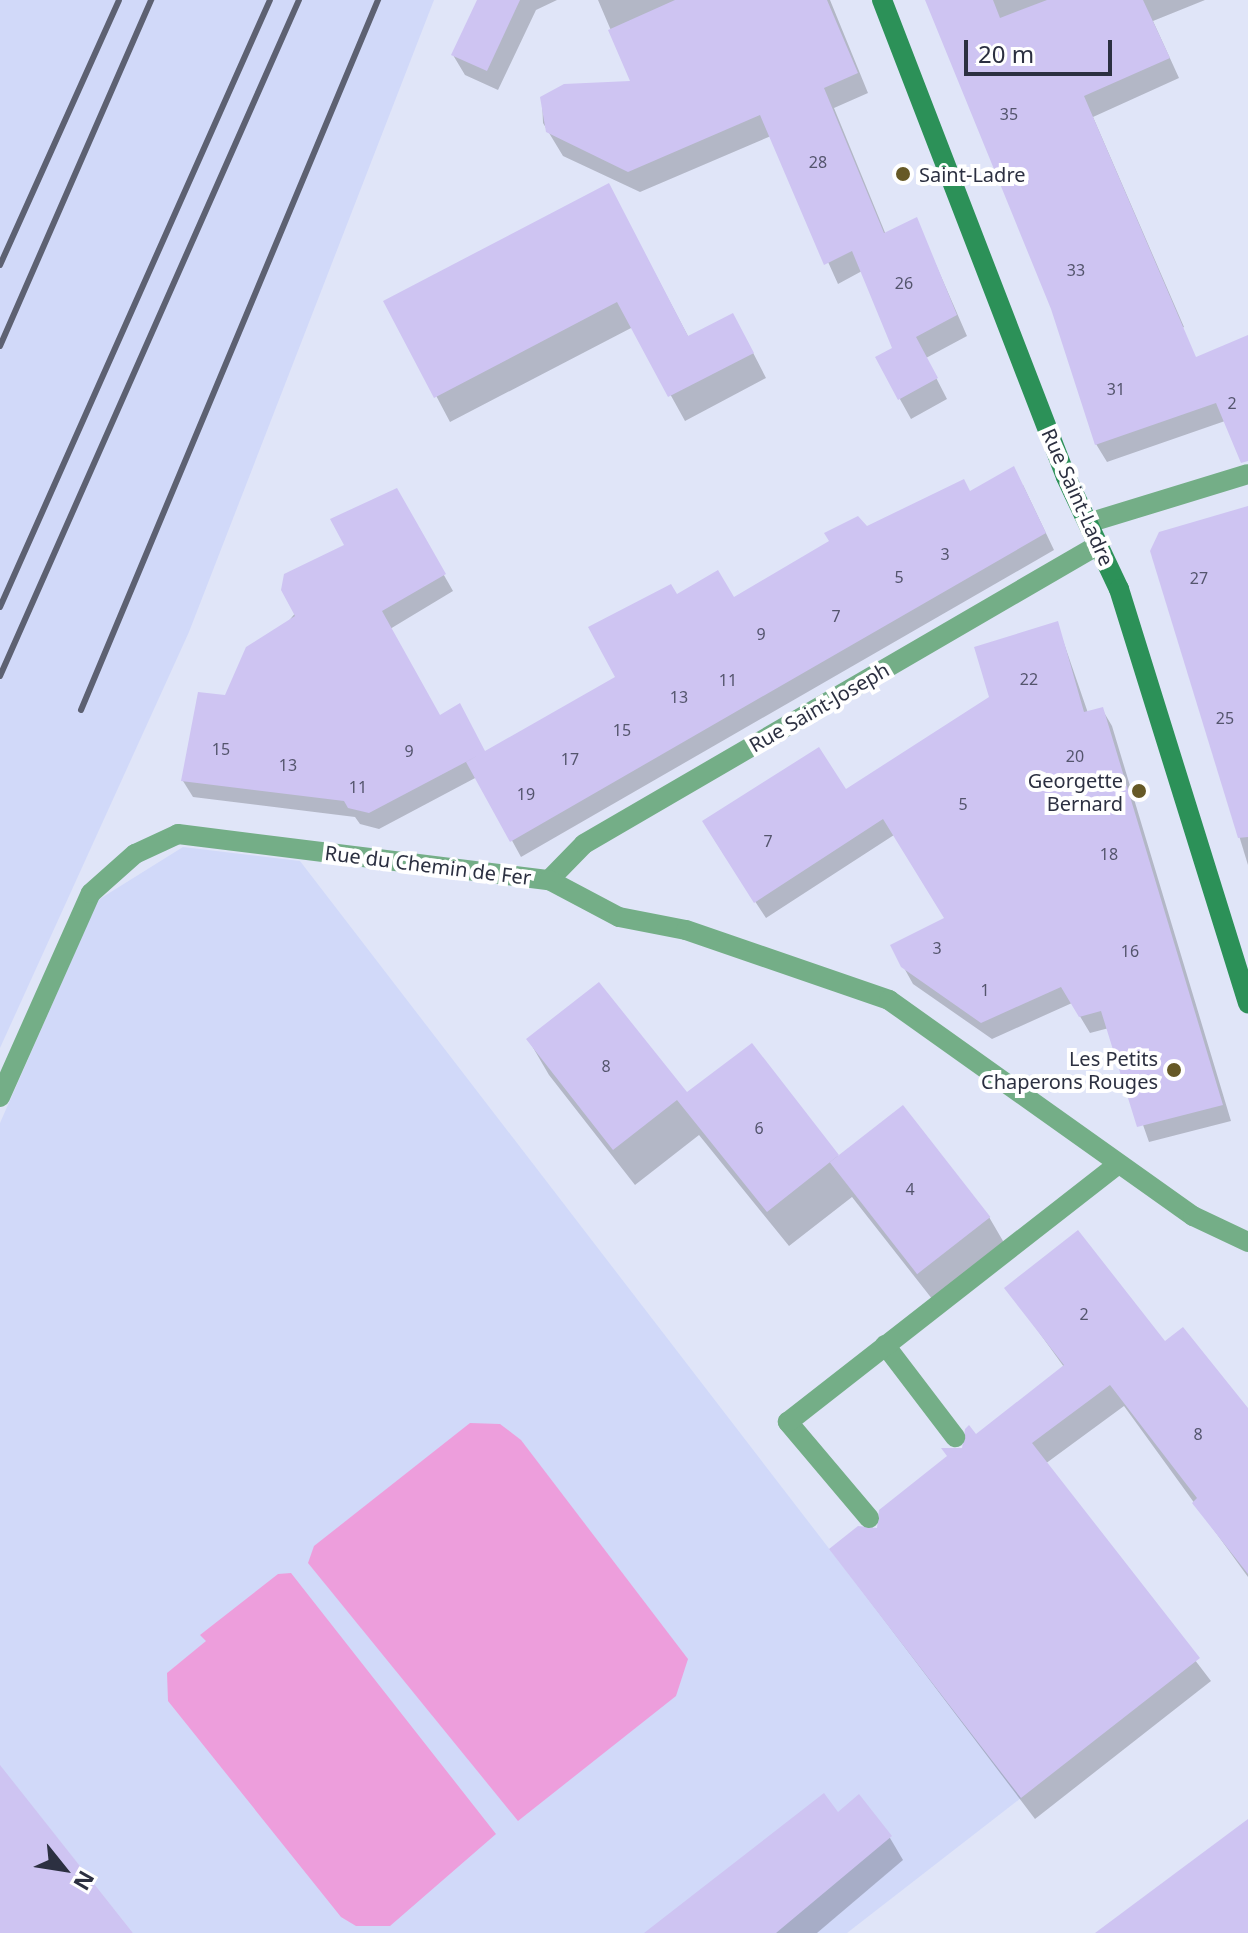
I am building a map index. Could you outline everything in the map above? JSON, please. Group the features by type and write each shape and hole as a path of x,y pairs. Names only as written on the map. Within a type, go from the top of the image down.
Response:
{"street":[{"name":"Rue Saint-Ladre","path":"882,0 1088,523 1119,589 1248,1003"},
{"path":"1088,523 1248,474"},
{"name":"Rue Saint-Joseph","path":"549,880 584,844 1098,545"},
{"name":"Rue du Chemin de Fer","path":"0,1097 91,893 135,854 178,834 549,880 619,917 686,930 889,1000 1193,1216 1248,1242"},
{"path":"869,1518 788,1422 1118,1164"},
{"path":"885,1345 955,1437"}],"shaded area":[{"path":"0,0 434,0 189,632 0,1048"},
{"path":"183,847 300,861 1021,1798 847,1933 133,1933 0,1766 0,1123 98,900"},
{"path":"470,1423 500,1424 521,1440 688,1659 676,1696 518,1821 308,1563 314,1546"},
{"path":"291,1573 496,1834 390,1926 356,1926 341,1917 168,1701 167,1673 206,1641 200,1635 278,1574"}],"building":[{"path":"477,0 520,0 487,71 451,55"},
{"path":"675,0 827,0 858,73 824,88 884,233 917,217 957,315 916,337 938,378 898,400 875,357 892,348 852,251 824,265 760,115 628,172 546,132 540,97 564,84 630,81 608,30"},
{"path":"925,0 993,0 1000,18 1047,0 1143,0 1170,58 1084,96 1196,357 1248,335 1248,461 1241,463 1216,403 1095,445 1051,309"},
{"path":"609,183 688,336 733,313 754,353 668,397 617,302 434,398 383,301"},
{"path":"1014,466 1046,533 510,842 466,762 479,755 369,813 348,808 344,801 181,781 198,692 225,695 246,647 295,616 281,590 284,574 344,545 330,519 397,488 446,574 382,611 440,715 460,703 485,751 615,677 588,627 671,584 677,594 718,570 734,597 829,541 824,533 858,516 867,526 964,479 970,491"},
{"path":"1248,506 1248,837 1238,838 1150,551 1159,532"},
{"path":"1058,621 1084,712 1103,707 1223,1105 1137,1127 1101,1011 1079,1017 1061,987 981,1023 901,967 890,945 944,918 883,819 754,903 702,821 819,747 846,789 989,697 974,647"},
{"path":"599,982 687,1092 752,1043 839,1155 767,1212 677,1100 613,1150 526,1039"},
{"path":"903,1105 990,1217 917,1274 830,1162"},
{"path":"1078,1230 1165,1341 1183,1327 1248,1408 1248,1574 1192,1503 1197,1498 1110,1385 1032,1443 1200,1658 1021,1798 829,1549 858,1526 877,1528 879,1510 947,1456 941,1448 962,1448 965,1429 969,1425 976,1434 1064,1365 1004,1288"},
{"path":"0,1765 133,1933 0,1933"},
{"path":"824,1793 838,1812 859,1794 892,1836 776,1933 644,1933"},
{"path":"1248,1819 1248,1933 1095,1933"}],"railway":[{"path":"0,265 119,0"},
{"path":"0,346 151,0"},
{"path":"0,607 270,0"},
{"path":"0,676 299,0"},
{"path":"81,710 378,0"}],"place":[{"name":"Saint-Ladre","path":"903,174"},
{"name":"Georgette Bernard","path":"1139,791"},
{"name":"Les Petits Chaperons Rouges","path":"1174,1070"}]}
